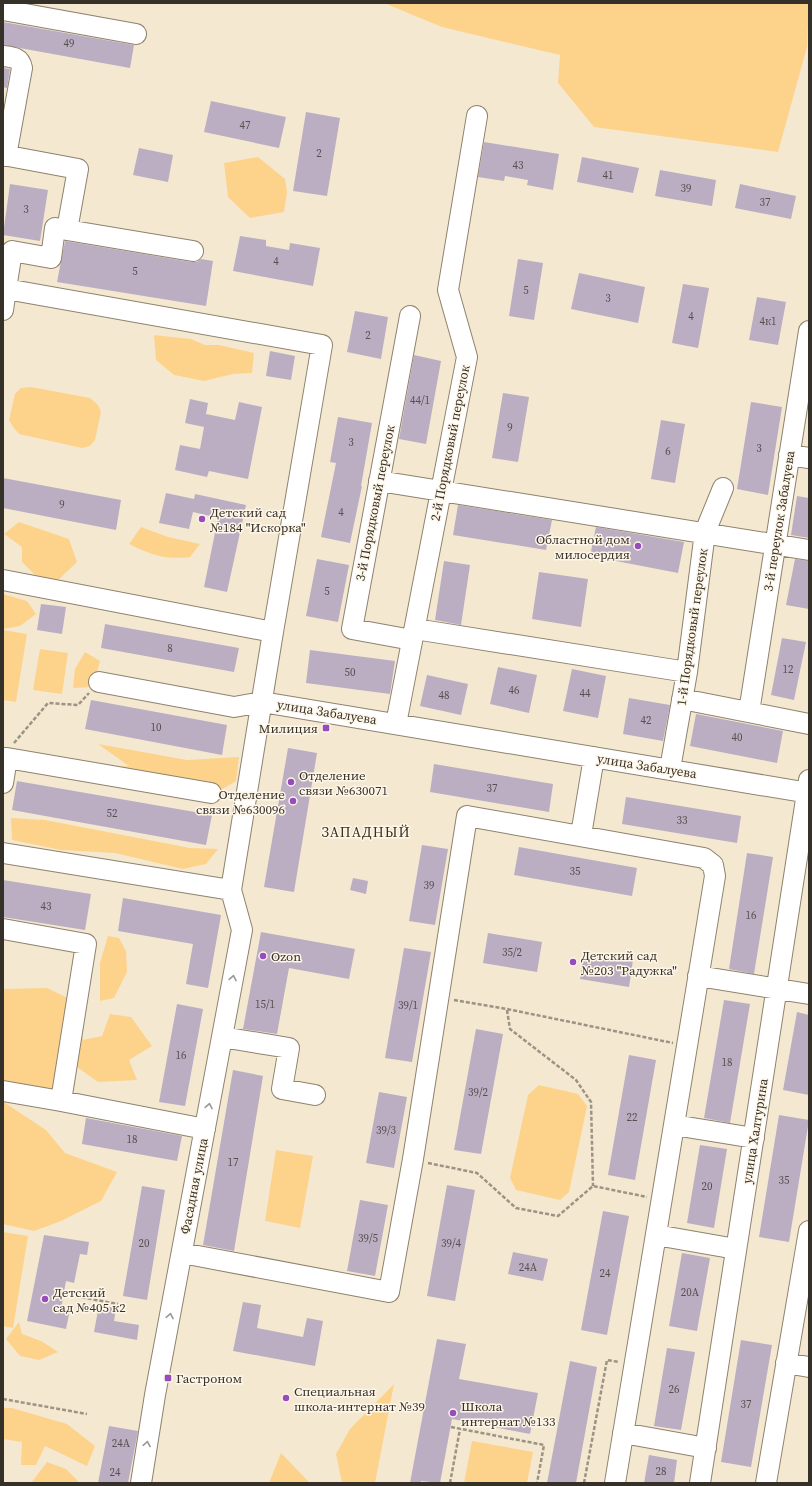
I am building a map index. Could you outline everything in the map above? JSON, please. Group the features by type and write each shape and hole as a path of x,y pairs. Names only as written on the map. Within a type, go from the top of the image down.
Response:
{"street":[{"path":"3,10 136,34"},
{"path":"3,56 19,60 22,68 4,155 78,169 67,230"},
{"name":"2-й Порядковый переулок","path":"396,724 467,357 448,290 477,116"},
{"path":"3,310 12,251 51,258 55,228 193,251"},
{"path":"6,289 322,345 262,702 234,707 99,682"},
{"name":"3-й Порядковый переулок","path":"410,316 352,629 414,635"},
{"name":"3-й переулок Забалуева","path":"749,712 809,331"},
{"path":"789,455 809,458"},
{"path":"379,481 705,532 809,550"},
{"name":"1-й Порядковый переулок","path":"670,769 687,672 705,532 723,488"},
{"path":"3,580 273,632"},
{"path":"414,635 687,672"},
{"path":"682,699 809,724"},
{"name":"улица Забалуева","path":"231,890 262,702 594,757 808,789"},
{"path":"581,835 594,757"},
{"path":"3,783 5,758 210,793"},
{"name":"улица Халтурина","path":"700,1483 808,789"},
{"path":"182,1253 389,1292 413,1159 467,816 704,858 713,865 715,876 615,1483"},
{"path":"3,853 231,890"},
{"name":"Фасадная улица","path":"141,1483 155,1395 242,930 231,890"},
{"path":"3,929 86,944 61,1101"},
{"path":"698,976 809,994"},
{"path":"222,1037 289,1048 282,1089 315,1095"},
{"path":"3,1090 205,1129"},
{"path":"674,1125 754,1138"},
{"path":"766,1483 809,1231"},
{"path":"656,1235 736,1249"},
{"path":"786,1363 809,1367"},
{"path":"623,1433 706,1448"}],"path":[{"path":"5,758 14,741 48,703 78,705 99,682"},
{"path":"438,998 507,1009 687,1046"},
{"path":"507,1009 510,1029 576,1080 591,1102 593,1186"},
{"path":"413,1159 477,1172 516,1208 558,1216 593,1186"},
{"path":"593,1186 662,1200"},
{"path":"64,1294 118,1304"},
{"path":"584,1483 607,1360"},
{"path":"3,1399 87,1414"},
{"path":"451,1427 544,1445 537,1483"},
{"path":"450,1483 460,1429"}],"shaded area":[{"path":"384,3 809,3 807,47 778,152 594,127 558,83 560,55 442,27"},
{"path":"258,157 285,179 287,192 284,212 250,218 228,197 224,163"},
{"path":"154,335 191,339 205,345 219,345 254,353 252,373 233,374 204,381 174,375 156,360"},
{"path":"31,387 90,398 98,405 101,412 95,440 90,446 82,448 19,434 9,420 15,394 21,388"},
{"path":"19,522 69,539 77,562 49,589 22,562 22,547 4,534"},
{"path":"141,527 168,537 200,544 190,557 173,558 158,556 129,544"},
{"path":"3,594 27,601 36,614 20,626 3,629"},
{"path":"3,630 27,634 16,702 3,700"},
{"path":"40,649 68,653 62,694 33,690"},
{"path":"85,652 100,661 93,687 73,688 75,669"},
{"path":"98,744 187,760 239,757 236,781 221,790 191,779 154,793 79,781 81,761 109,767 129,766"},
{"path":"11,818 45,820 190,848 218,849 206,864 183,869 115,853 61,850 12,840"},
{"path":"108,936 119,938 126,951 127,972 114,998 100,1001 100,963"},
{"path":"47,988 76,1002 83,1040 102,1036 110,1014 131,1017 152,1046 129,1060 137,1080 98,1082 77,1067 66,1081 48,1090 3,1084 3,989"},
{"path":"539,1085 578,1094 587,1106 569,1192 560,1200 516,1190 510,1178 528,1095"},
{"path":"3,1100 5,1103 46,1130 65,1153 117,1172 101,1201 61,1221 34,1231 3,1224"},
{"path":"276,1150 313,1156 300,1228 265,1221"},
{"path":"3,1232 28,1236 13,1328 3,1326"},
{"path":"19,1322 22,1334 41,1341 58,1352 39,1360 20,1356 6,1339"},
{"path":"394,1384 375,1483 342,1483 336,1454 350,1429"},
{"path":"3,1408 12,1408 67,1424 95,1446 87,1466 45,1446 36,1465 21,1465 22,1442 3,1439"},
{"path":"472,1441 533,1452 527,1483 464,1483"},
{"path":"281,1453 310,1483 269,1483"},
{"path":"47,1462 66,1469 80,1483 31,1483"}],"building":[{"path":"3,22 134,45 130,68 3,45"},
{"path":"3,68 10,69 7,88 3,87"},
{"path":"211,101 286,117 279,148 204,132"},
{"path":"306,112 340,118 327,196 293,191"},
{"path":"484,142 559,154 553,190 527,185 528,180 505,176 504,181 478,177"},
{"path":"139,148 173,155 168,182 133,175"},
{"path":"582,157 639,168 633,193 577,182"},
{"path":"660,170 716,180 712,206 655,196"},
{"path":"10,184 48,190 40,241 3,235"},
{"path":"740,184 796,196 791,219 735,208"},
{"path":"240,236 266,240 266,246 289,250 290,243 320,248 313,286 233,271"},
{"path":"65,241 191,262 197,262 201,259 213,261 206,306 57,282"},
{"path":"518,259 543,263 534,320 509,316"},
{"path":"579,273 645,287 638,323 571,309"},
{"path":"683,284 709,288 698,348 672,343"},
{"path":"757,297 786,302 778,345 749,340"},
{"path":"355,311 388,317 381,359 347,352"},
{"path":"270,351 295,356 291,380 266,376"},
{"path":"414,355 441,361 426,444 399,439"},
{"path":"503,393 529,397 518,462 492,458"},
{"path":"190,399 208,403 206,414 235,420 239,402 262,407 248,479 209,471 207,477 175,470 180,445 200,449 204,427 185,423"},
{"path":"751,402 782,407 768,495 737,489"},
{"path":"338,417 372,423 362,486 350,543 321,537 336,463 330,462"},
{"path":"661,420 685,424 675,483 651,479"},
{"path":"3,478 121,500 116,530 3,508"},
{"path":"166,493 194,499 195,494 246,505 227,592 204,587 218,518 193,512 189,529 159,523"},
{"path":"797,496 809,498 809,538 791,535"},
{"path":"458,505 552,520 546,550 453,535"},
{"name":"Областной дом милосердия","path":"596,527 684,542 678,573 590,556"},
{"path":"317,559 349,565 338,622 306,616"},
{"path":"795,559 809,561 809,609 786,605"},
{"path":"444,561 470,565 461,625 435,620"},
{"path":"539,572 588,579 581,627 532,619"},
{"path":"41,604 66,607 62,634 37,630"},
{"path":"105,624 239,648 234,672 101,648"},
{"path":"782,638 806,642 794,700 771,695"},
{"path":"310,650 395,661 390,694 306,683"},
{"path":"498,667 537,675 529,713 490,704"},
{"path":"572,669 606,676 598,718 563,711"},
{"path":"427,675 468,684 461,715 420,706"},
{"path":"629,698 670,705 663,741 623,734"},
{"path":"91,700 227,725 222,755 85,729"},
{"path":"696,714 783,731 777,763 690,746"},
{"path":"288,748 317,753 294,892 264,887"},
{"path":"434,764 553,784 549,812 430,792"},
{"path":"17,781 212,815 206,845 12,810"},
{"path":"626,797 741,816 737,843 622,824"},
{"path":"422,845 448,849 435,925 409,921"},
{"path":"519,847 637,868 632,896 514,875"},
{"path":"747,853 773,857 754,974 729,969"},
{"path":"353,878 368,881 366,894 350,890"},
{"path":"3,880 91,894 85,930 3,917"},
{"path":"123,898 221,915 208,988 186,984 193,944 118,931"},
{"path":"261,932 355,949 349,979 289,968 277,1034 243,1029"},
{"path":"488,933 542,942 537,972 483,963"},
{"path":"404,948 431,952 412,1062 385,1058"},
{"path":"584,952 633,960 629,987 580,979"},
{"path":"724,1000 750,1004 730,1123 704,1118"},
{"path":"177,1004 203,1009 185,1106 159,1102"},
{"path":"797,1012 809,1015 809,1095 783,1090"},
{"path":"476,1029 503,1034 481,1154 454,1150"},
{"path":"629,1055 656,1060 635,1180 608,1175"},
{"path":"233,1070 263,1076 234,1251 203,1245"},
{"path":"379,1092 407,1097 394,1168 366,1163"},
{"path":"779,1115 809,1120 789,1242 759,1237"},
{"path":"86,1118 182,1136 177,1161 82,1144"},
{"path":"700,1145 727,1149 714,1228 687,1223"},
{"path":"447,1185 475,1190 455,1301 427,1296"},
{"path":"142,1186 165,1190 147,1300 123,1296"},
{"path":"360,1200 388,1205 375,1276 347,1271"},
{"path":"603,1211 629,1216 607,1335 581,1330"},
{"path":"44,1235 89,1242 87,1255 80,1254 74,1283 66,1281 61,1309 70,1310 66,1329 27,1321"},
{"path":"513,1252 548,1259 543,1281 508,1274"},
{"path":"682,1253 710,1258 697,1331 669,1326"},
{"path":"243,1302 261,1305 257,1328 303,1337 307,1318 323,1321 315,1366 233,1351"},
{"path":"99,1305 116,1308 114,1321 139,1325 137,1340 94,1332"},
{"path":"437,1339 466,1344 459,1379 538,1393 530,1434 452,1419 440,1483 421,1481 421,1483 410,1483"},
{"path":"741,1340 772,1345 751,1467 721,1462"},
{"path":"667,1348 695,1352 681,1430 654,1426"},
{"path":"570,1361 597,1367 576,1483 547,1483"},
{"path":"109,1426 138,1431 128,1483 98,1483"},
{"path":"649,1455 677,1460 674,1483 644,1483"}],"place":[{"name":"Детский сад №184 \"Искорка\"","path":"202,519"},
{"name":"Областной дом милосердия","path":"638,546"},
{"name":"Милиция","path":"326,728"},
{"name":"Отделение связи №630071","path":"291,782"},
{"name":"Отделение связи №630096","path":"293,801"},
{"name":"Ozon","path":"263,956"},
{"name":"Детский сад №203 \"Радужка\"","path":"573,962"},
{"name":"Детский сад №405 к2","path":"45,1299"},
{"name":"Гастроном","path":"168,1378"},
{"name":"Специальная школа-интернат №39","path":"286,1398"},
{"name":"Школа интернат №133","path":"453,1413"}],"district":[{"name":"ЗАПАДНЫЙ","path":"366,832"}]}
